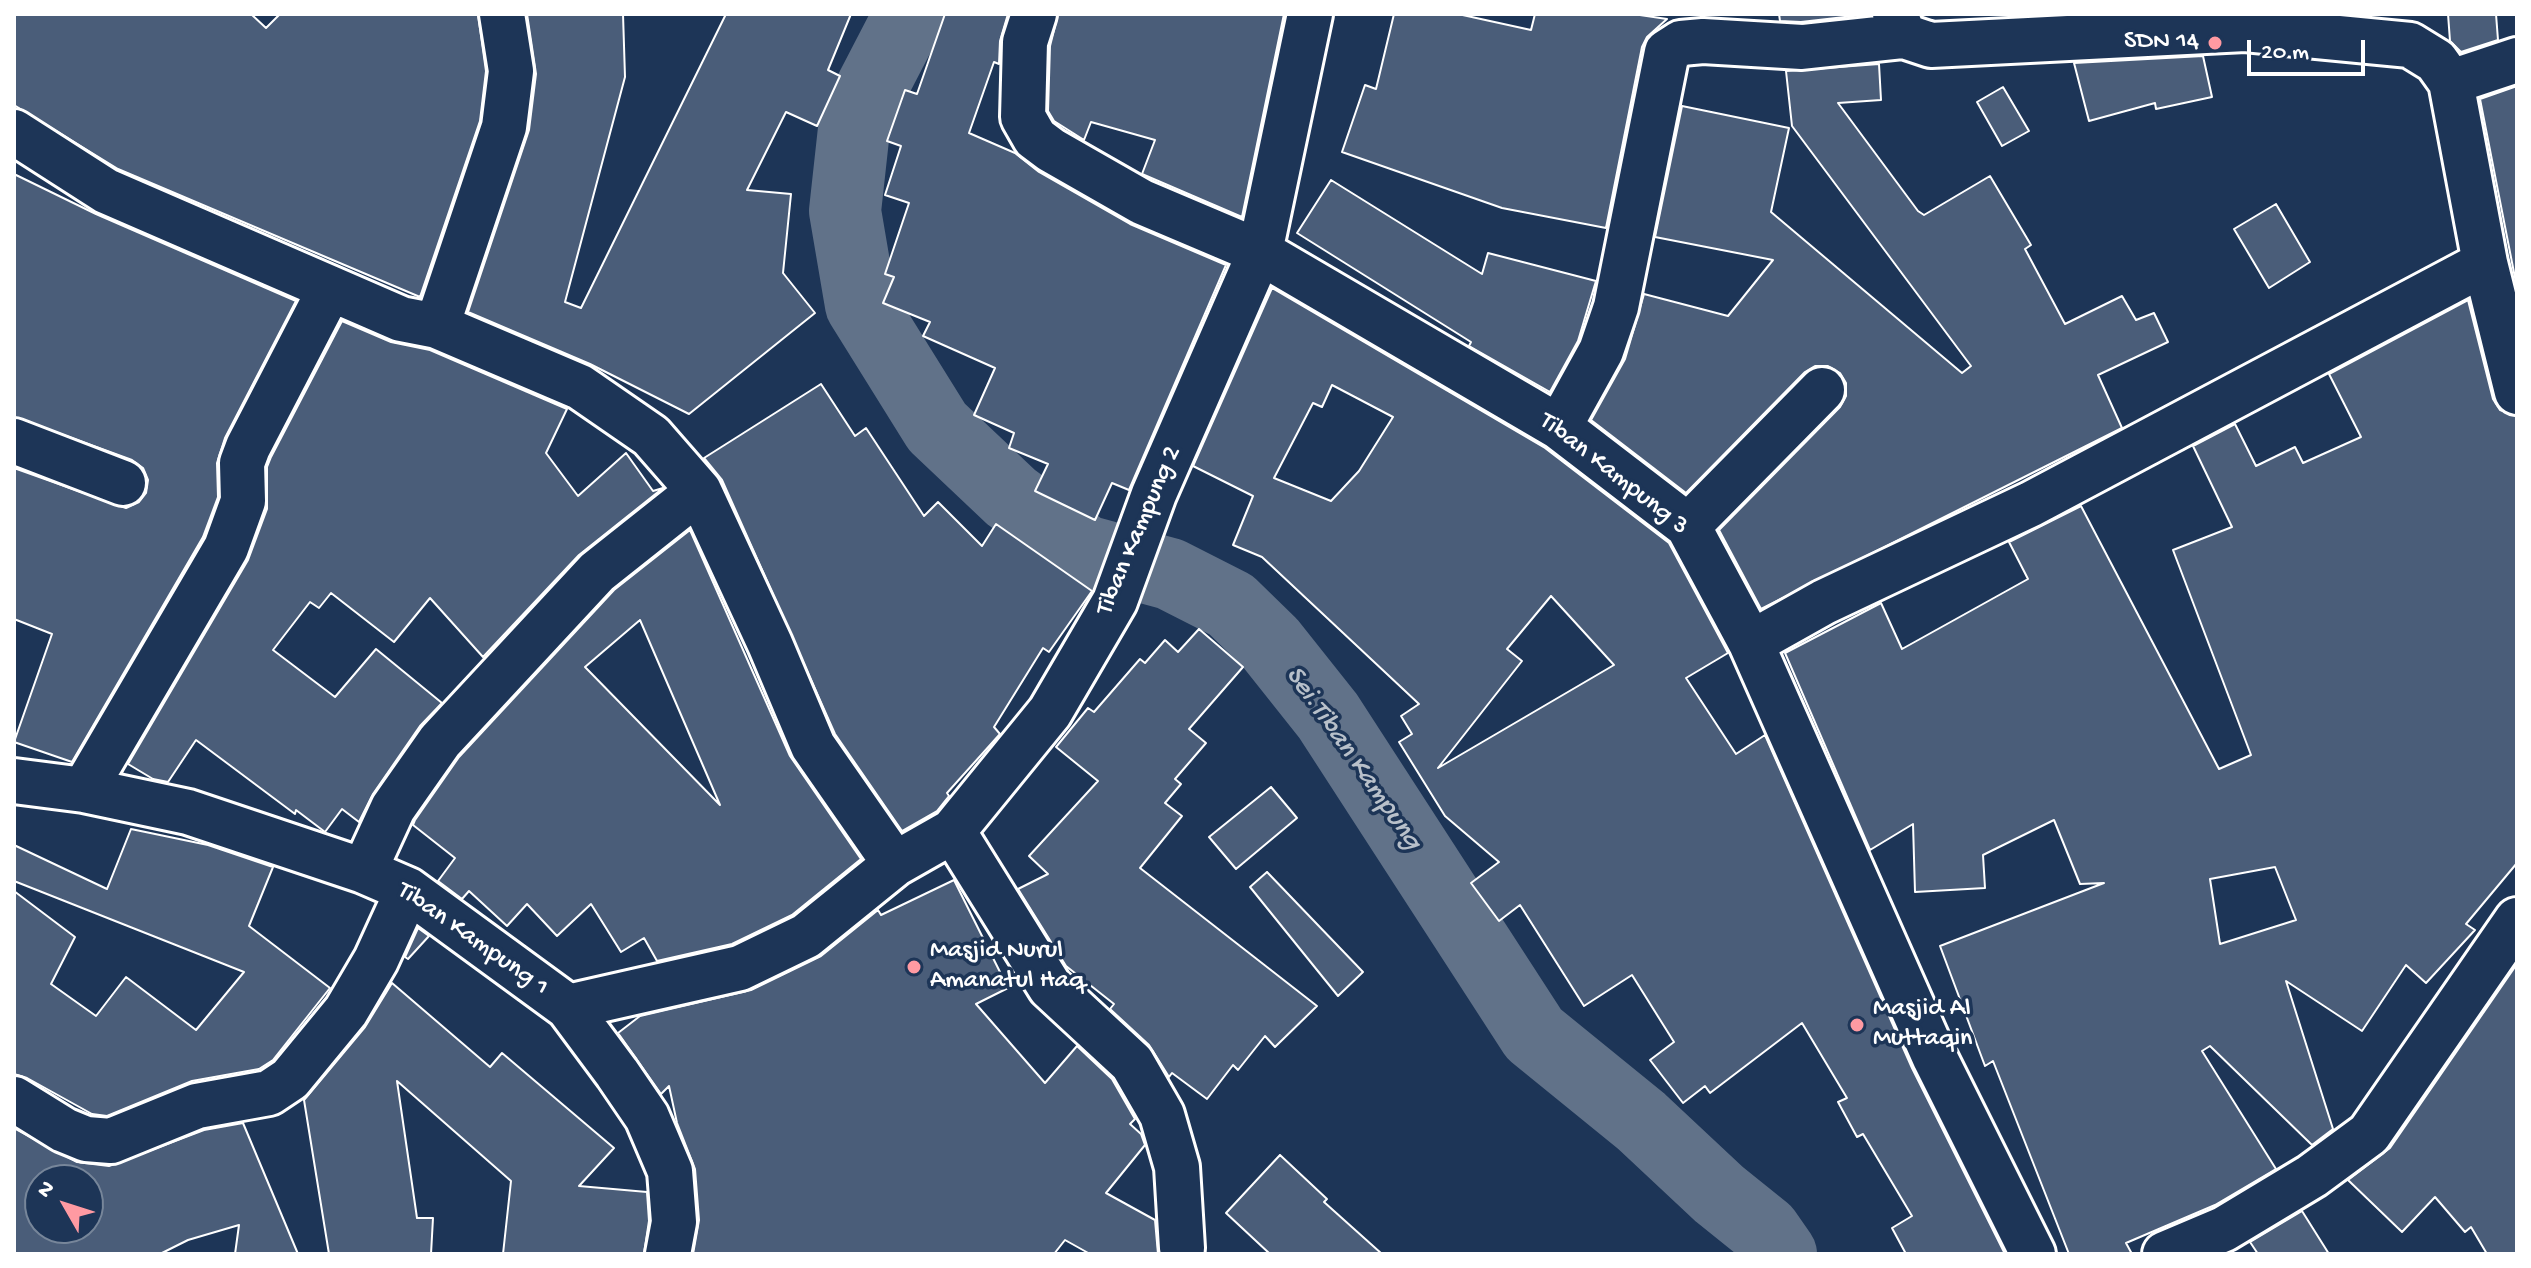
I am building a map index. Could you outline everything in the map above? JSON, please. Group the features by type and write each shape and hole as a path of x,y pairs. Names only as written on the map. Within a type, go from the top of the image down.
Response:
{"street":[{"path":"437,326 504,127 511,71 502,14"},
{"name":"Tiban Kampung 3","path":"1034,14 1025,42 1021,97 1023,117 1035,138 1142,202 1260,252 1559,427 1688,526 1751,643 1935,1058 2033,1254"},
{"name":"Tiban Kampung 2","path":"568,1007 740,968 806,936 895,864 953,831 1050,712 1115,601 1154,494 1260,252 1310,14"},
{"path":"1559,427 1601,351 1616,307 1667,52 1681,43 1703,41 1802,47 1900,25 1931,45 2245,29 2410,45 2436,61 2451,82 2485,263 2517,392"},
{"path":"2451,82 2517,60"},
{"path":"14,132 106,191 401,319 437,326 580,387 651,436 699,491 813,746 895,864"},
{"path":"1751,643 1824,602 2031,504 2485,263"},
{"path":"84,790 226,548 243,501 242,463 248,447 330,289"},
{"path":"1688,526 1822,390"},
{"path":"14,441 123,483"},
{"path":"364,871 393,808 440,741 597,572 699,491"},
{"name":"Tiban Kampung 1","path":"14,781 84,790 188,812 364,871 408,890 568,1007 647,1117 670,1171 674,1222 668,1254"},
{"path":"953,831 1050,987 1132,1063 1162,1115 1177,1167 1188,1252"},
{"path":"14,1099 64,1130 86,1139 111,1141 197,1106 269,1093 290,1079 346,1011 376,960 408,890"},
{"path":"2165,1254 2236,1222 2312,1176 2369,1134 2517,920"}],"building":[{"path":"14,14 251,14 266,28 280,14 478,14 486,71 480,121 420,297 118,169 14,105"},
{"path":"527,14 623,14 625,77 565,302 581,308 726,14 851,14 828,70 840,76 817,126 786,112 747,190 791,194 783,273 815,313 689,414 590,364 468,312 529,130 536,74"},
{"path":"945,14 1008,14 1000,41 999,64 994,62 969,133 1015,153 1039,172 1130,224 1226,265 1129,490 1112,483 1095,520 1035,491 1048,464 1009,448 1014,433 974,415 995,368 923,336 930,322 883,303 894,277 885,274 909,203 885,195 901,146 887,141 905,90 917,94"},
{"path":"1058,14 1284,14 1242,217 1142,174 1155,140 1091,122 1084,140 1054,121 1048,111 1050,46"},
{"path":"1394,14 1458,14 1531,30 1535,14 1633,14 1667,19 1647,37 1642,47 1606,228 1502,208 1342,152 1365,85 1376,89"},
{"path":"1779,14 1871,14 1801,22 1780,21"},
{"path":"2448,14 2496,14 2498,40 2461,52 2450,41"},
{"path":"2203,56 2212,97 2156,109 2155,103 2089,121 2074,63"},
{"path":"1879,64 1881,100 1838,103 1918,211 1924,215 1990,176 2031,245 2025,249 2065,324 2122,296 2136,320 2154,313 2168,342 2098,375 2122,428 1761,609 1719,530 1840,407 1846,396 1846,383 1840,373 1828,366 1815,366 1805,372 1686,493 1591,420 1625,359 1644,294 1728,316 1773,260 1655,237 1682,106 1789,128 1771,212 1962,373 1971,366 1792,126 1786,71"},
{"path":"2517,86 2517,288 2480,99"},
{"path":"2003,87 2029,131 2002,146 1977,102"},
{"path":"14,174 96,214 296,301 225,438 217,463 218,497 203,537 72,762 14,742 52,634 14,619 14,468 126,508 139,502 146,493 148,480 143,468 132,460 14,417"},
{"path":"1331,180 1482,274 1488,253 1596,281 1578,341 1550,392 1469,346 1471,342 1297,233"},
{"path":"2276,204 2310,262 2269,288 2234,229"},
{"path":"1272,288 1545,448 1669,543 1728,653 1686,678 1736,754 1765,735 1912,1068 2005,1254 1906,1254 1892,1228 1912,1216 1863,1134 1857,1137 1838,1102 1847,1098 1802,1023 1710,1093 1705,1086 1683,1103 1650,1060 1674,1042 1632,975 1584,1006 1520,905 1499,921 1471,883 1499,862 1445,816 1399,742 1412,734 1401,716 1419,704 1262,557 1233,545 1253,496 1193,466","holes":["1332,385 1393,417 1359,471 1331,501 1274,478 1313,403 1322,407","1551,596 1614,665 1438,768 1522,661 1507,649"]},
{"path":"2468,300 2493,399 2500,410 2517,416 2517,863 2466,924 2475,930 2426,983 2406,965 2362,1031 2286,981 2333,1129 2312,1145 2210,1046 2202,1051 2276,1169 2215,1205 2126,1243 2132,1254 2069,1254 1993,1061 1985,1066 1940,946 2104,883 2080,884 2054,820 1983,855 1985,888 1915,892 1913,824 1870,850 1785,653 1881,603 1902,649 2028,579 2009,542 2081,506 2219,769 2251,755 2173,550 2232,527 2193,446 2235,424 2256,466 2295,447 2303,463 2361,437 2329,374","holes":["2275,867 2296,920 2220,944 2210,879"]},
{"path":"342,321 391,342 430,350 567,409 546,453 578,496 626,453 653,491 663,488 579,555 483,657 430,598 394,642 331,593 319,608 310,602 273,650 335,697 376,649 442,703 420,726 373,794 359,822 342,809 325,832 296,810 295,814 196,740 168,782 153,779 128,764 248,560 267,509 267,467"},
{"path":"821,384 855,436 866,428 924,516 938,502 982,546 996,524 1092,591 1049,652 1043,648 994,727 1000,734 947,793 949,796 937,811 902,831 835,734 722,480 704,458"},
{"path":"690,530 790,756 861,859 792,915 732,944 657,961 644,938 621,952 591,904 557,936 527,904 507,926 469,891 462,899 438,881 455,858 413,825 459,757 614,590","holes":["640,620 720,805 585,667"]},
{"path":"1199,629 1243,667 1189,729 1206,743 1175,779 1181,784 1165,803 1182,816 1140,868 1317,1006 1275,1047 1265,1036 1238,1070 1233,1065 1207,1099 1172,1073 1169,1077 1149,1045 1110,1009 1114,1004 1066,966 1018,889 1048,874 1029,856 1098,781 1056,747 1088,708 1094,712 1140,659 1145,663 1165,640 1178,652"},
{"path":"1271,787 1297,818 1236,869 1209,837"},
{"path":"131,829 208,845 273,867 249,926 330,988 273,1060 259,1069 192,1081 107,1116 92,1114 14,1074 14,891 75,937 51,984 96,1016 126,977 196,1030 244,972 14,881 14,845 107,889"},
{"path":"1267,872 1363,972 1338,996 1250,887"},
{"path":"954,880 1008,988 976,1004 1045,1083 1077,1046 1112,1079 1135,1119 1130,1124 1141,1134 1145,1145 1106,1193 1155,1220 1158,1254 1090,1254 1065,1240 1054,1254 693,1254 699,1220 695,1169 677,1123 669,1086 661,1094 618,1033 640,1016 751,990 821,956 878,910 881,915"},
{"path":"418,928 429,936 408,959 405,957"},
{"path":"2517,964 2517,1254 2487,1254 2471,1227 2465,1232 2435,1197 2402,1232 2348,1180 2390,1148"},
{"path":"392,983 490,1067 502,1053 614,1148 579,1186 647,1192 649,1221 644,1254 503,1254 511,1181 397,1081 417,1218 433,1218 431,1254 329,1254 304,1100 365,1027"},
{"path":"243,1123 298,1254 235,1254 239,1225 188,1240 160,1254 14,1254 14,1128 77,1162 93,1164 24,1164 24,1244 104,1244 104,1165 204,1130"},
{"path":"1280,1155 1327,1199 1324,1202 1382,1254 1270,1254 1226,1213"},
{"path":"2302,1211 2329,1254 2258,1254 2250,1242"}],"waterway":[{"name":"Sei.Tiban Kampung","path":"910,14 855,120 845,211 861,305 937,427 1011,497 1085,551 1170,574 1231,605 1270,643 1328,716 1534,1034 1641,1121 1719,1194 1765,1231 1781,1254"}],"place":[{"name":"SDN 14","path":"2215,43"},
{"name":"Masjid Nurul Amanatul Haq","path":"914,967"},
{"name":"Masjid Al Muttaqin","path":"1857,1025"}]}
